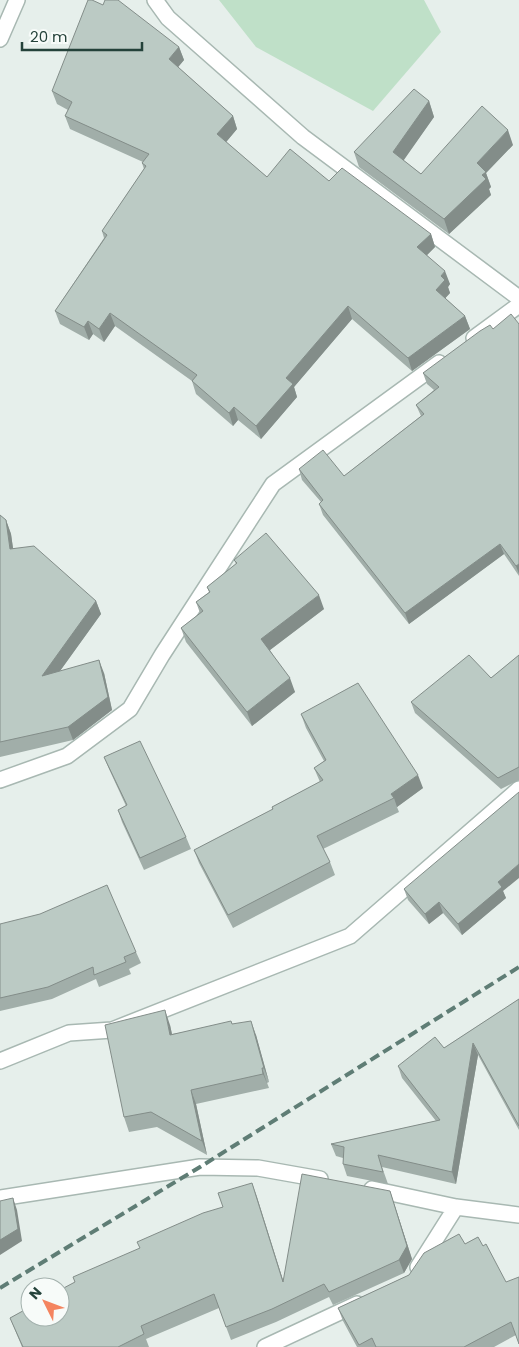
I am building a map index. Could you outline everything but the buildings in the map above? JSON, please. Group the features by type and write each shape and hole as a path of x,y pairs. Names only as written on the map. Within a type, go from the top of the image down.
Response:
{"street":[{"path":"0,39 17,0"},
{"path":"155,0 168,18 303,137 519,298"},
{"path":"464,346 519,305"},
{"path":"0,780 67,756 130,709 162,655 273,484 448,357"},
{"path":"0,1061 69,1033 112,1030 350,936 519,789"},
{"path":"0,1198 200,1167 258,1168 334,1182"},
{"path":"353,1185 456,1207 519,1215"},
{"path":"410,1280 456,1207"},
{"path":"265,1347 374,1297"}],"green space":[{"path":"219,0 424,0 441,32 373,111 256,47"}],"railway":[{"path":"0,1288 200,1167 519,967"}]}
